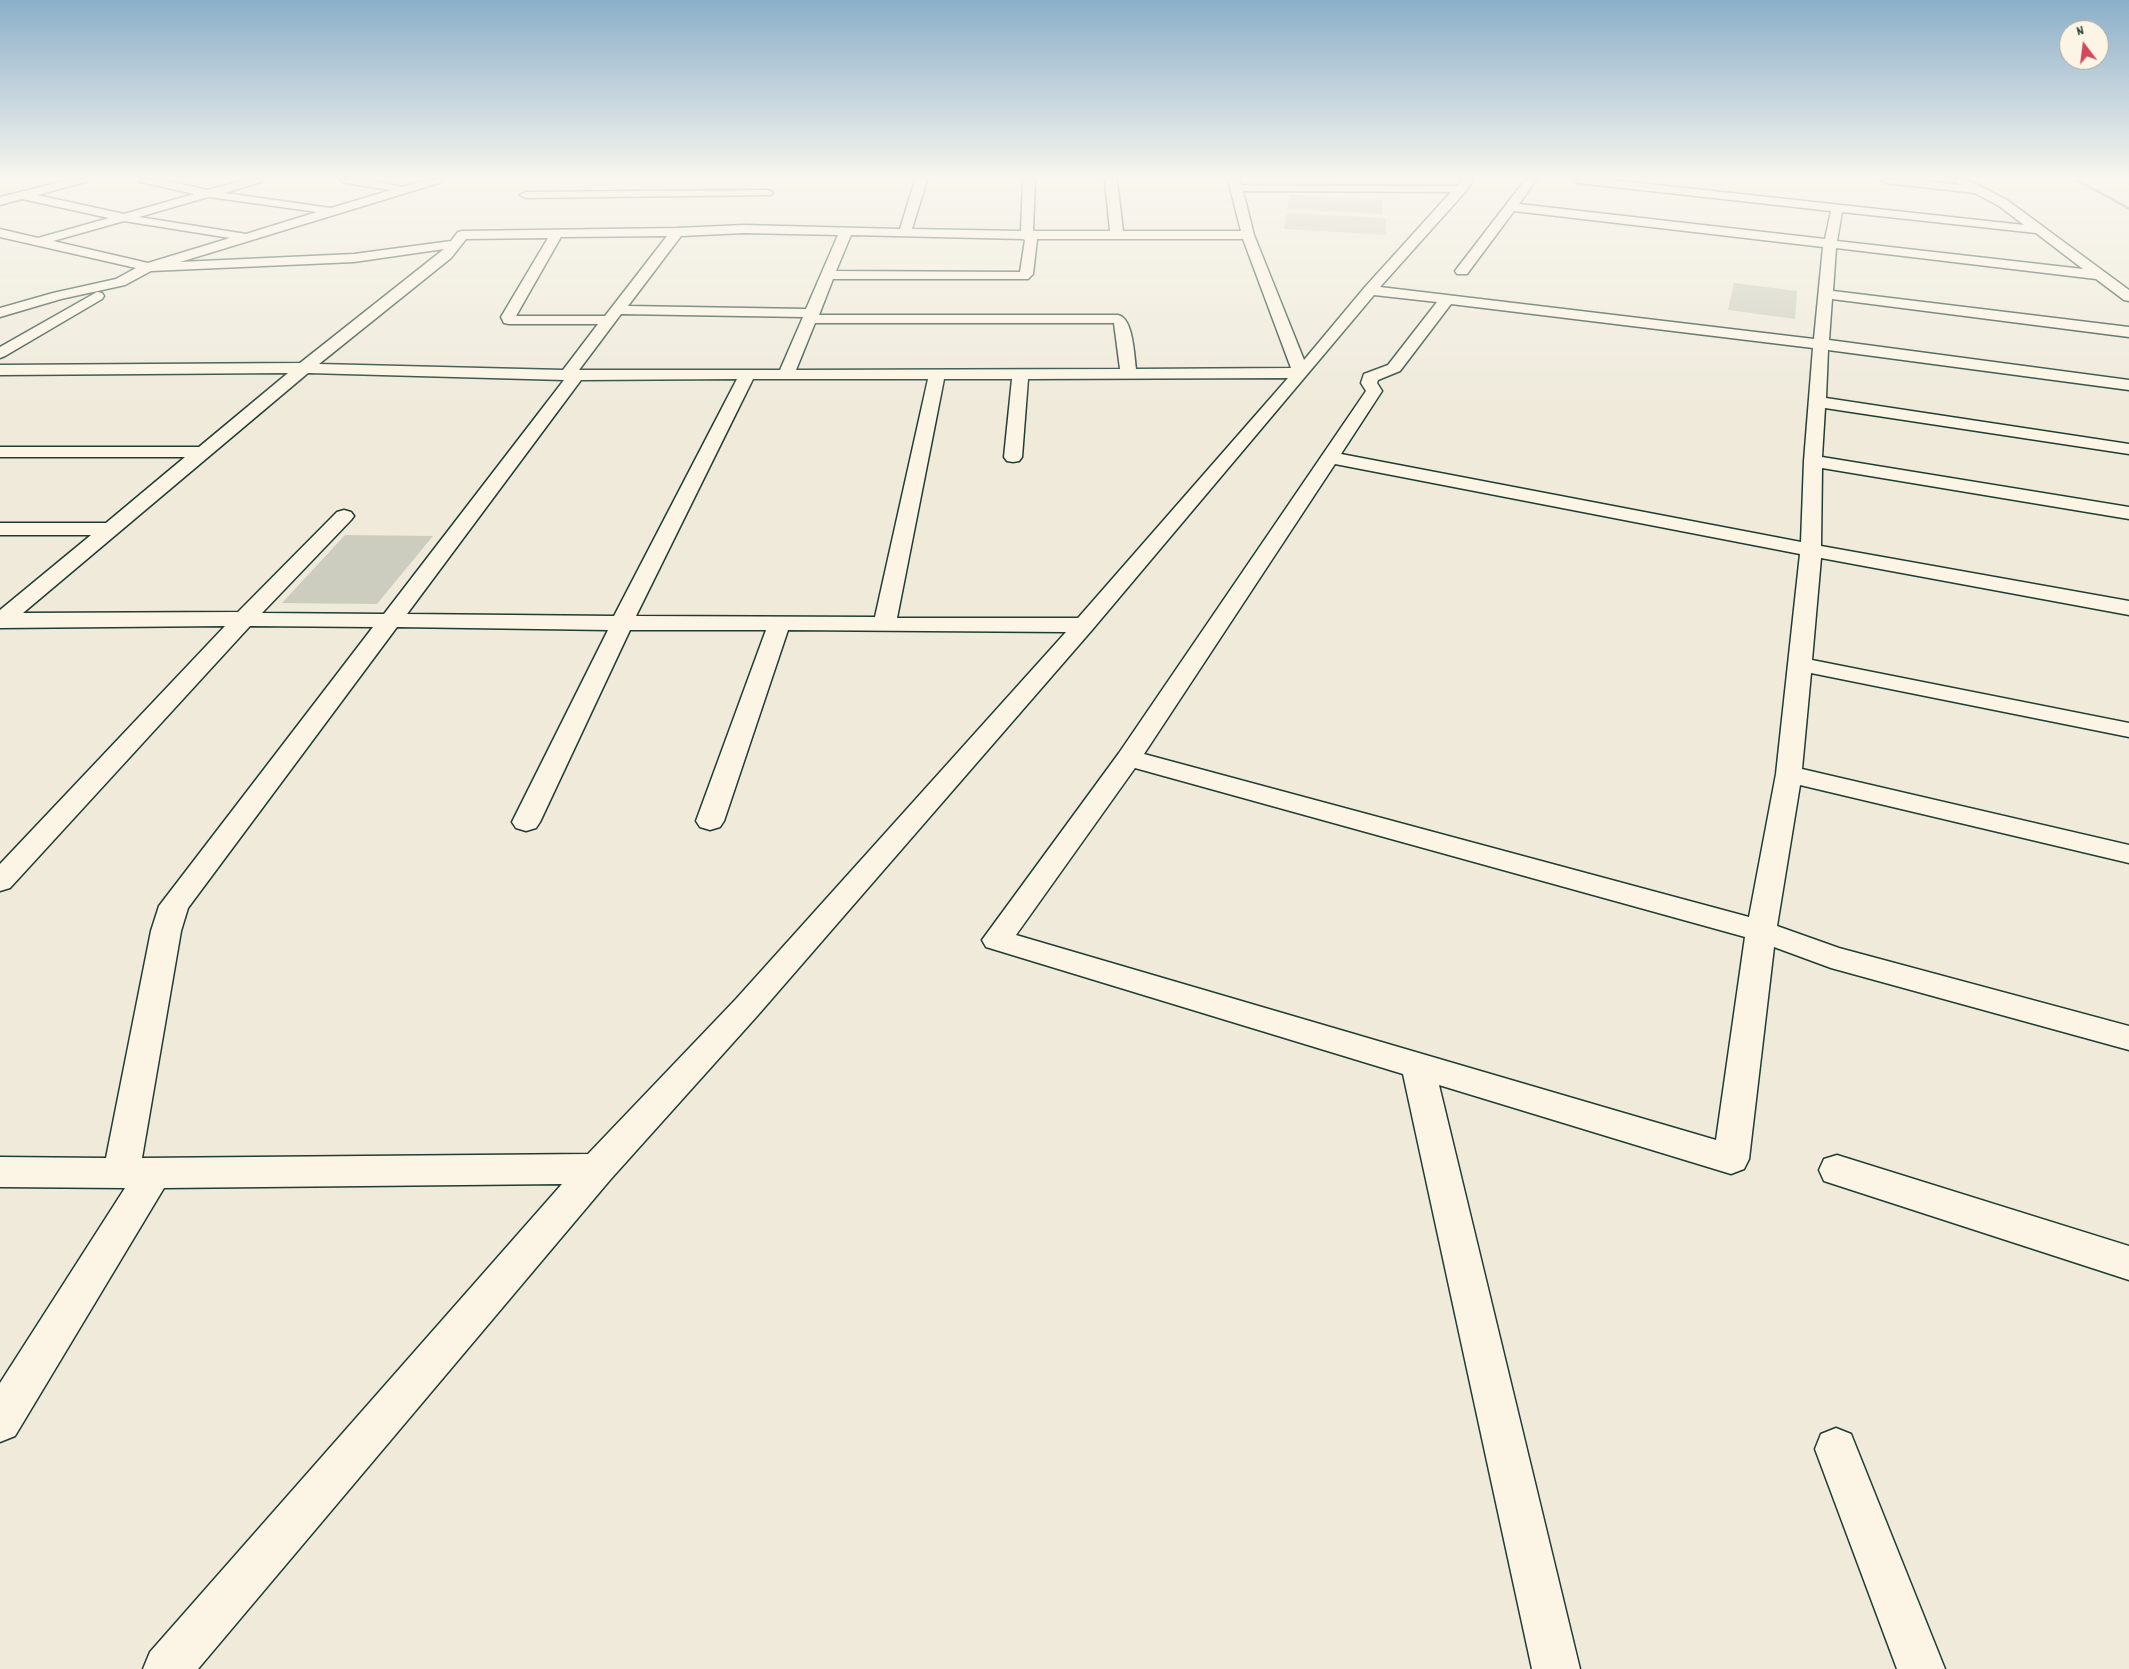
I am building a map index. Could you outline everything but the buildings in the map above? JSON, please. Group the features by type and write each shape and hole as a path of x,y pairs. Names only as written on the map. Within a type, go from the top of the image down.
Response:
{"street":[{"path":"107,258 148,268 347,258"},
{"path":"0,353 120,282 148,268 180,258"},
{"path":"1,620 304,368 442,258"},
{"path":"542,258 508,317 509,320 613,315 1118,319 1121,322 1129,374"},
{"path":"0,1421 137,1173 166,931 174,906 389,621 572,375 613,315 657,258"},
{"path":"786,375 835,258"},
{"path":"828,275 1023,276 1026,274 1028,258"},
{"path":"1257,258 1301,373"},
{"path":"167,1669 597,1169 747,1007 1084,625 1399,258"},
{"path":"1462,271 1472,258"},
{"path":"1448,298 1394,368 1370,377 1369,383 1374,391 1129,758 997,940 1731,1159 1761,931 1789,774 1810,550 1820,344 1829,258"},
{"path":"1946,258 2100,275"},
{"path":"2077,258 2129,297"},
{"path":"0,313 58,296 120,282"},
{"path":"1370,290 1820,344 2129,385"},
{"path":"1826,294 2129,332"},
{"path":"0,370 304,368 572,375 1301,373"},
{"path":"526,822 622,623 746,375"},
{"path":"885,624 937,375"},
{"path":"1013,456 1020,375"},
{"path":"1818,402 2129,449"},
{"path":"0,452 204,452"},
{"path":"1329,458 1810,550 2129,608"},
{"path":"1813,461 2129,513"},
{"path":"0,881 244,619 344,516"},
{"path":"0,529 109,529"},
{"path":"1,620 244,619 1084,625"},
{"path":"710,821 779,624"},
{"path":"1799,664 2129,730"},
{"path":"1129,758 1761,931 1831,957 2129,1038"},
{"path":"1789,774 2129,854"},
{"path":"1418,1066 1556,1669"},
{"path":"0,1172 137,1173 597,1169"},
{"path":"1837,1170 2129,1263"},
{"path":"1836,1449 1921,1669"}],"shaded area":[{"path":"1734,283 1797,291 1795,319 1728,310"},
{"path":"345,535 433,536 377,604 282,603"}]}
